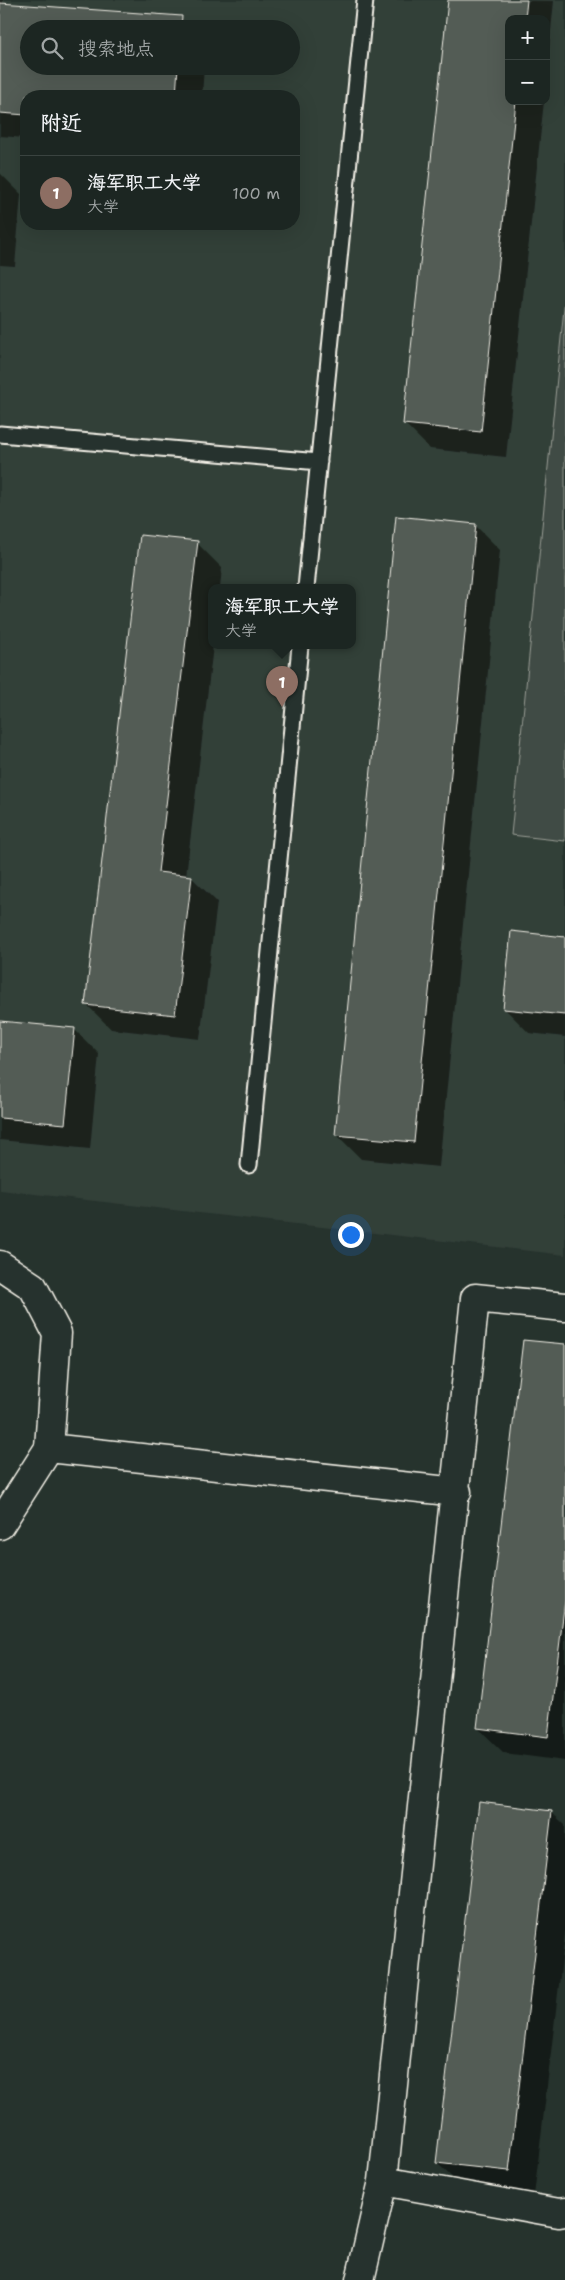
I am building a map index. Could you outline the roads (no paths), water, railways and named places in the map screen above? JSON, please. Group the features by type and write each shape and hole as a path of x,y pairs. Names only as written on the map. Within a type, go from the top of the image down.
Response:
{"street":[{"path":"0,1265 33,1287 57,1333 49,1448 0,1525"},
{"path":"360,2280 383,2181 475,1298 565,1307"},
{"path":"49,1448 456,1492"},
{"path":"383,2181 559,2213 565,2212"}],"lane":[{"path":"306,584 365,0"},
{"path":"0,434 319,462"},
{"path":"249,1165 300,649"}],"place":[{"name":"海军职工大学","path":"282,707"}]}
